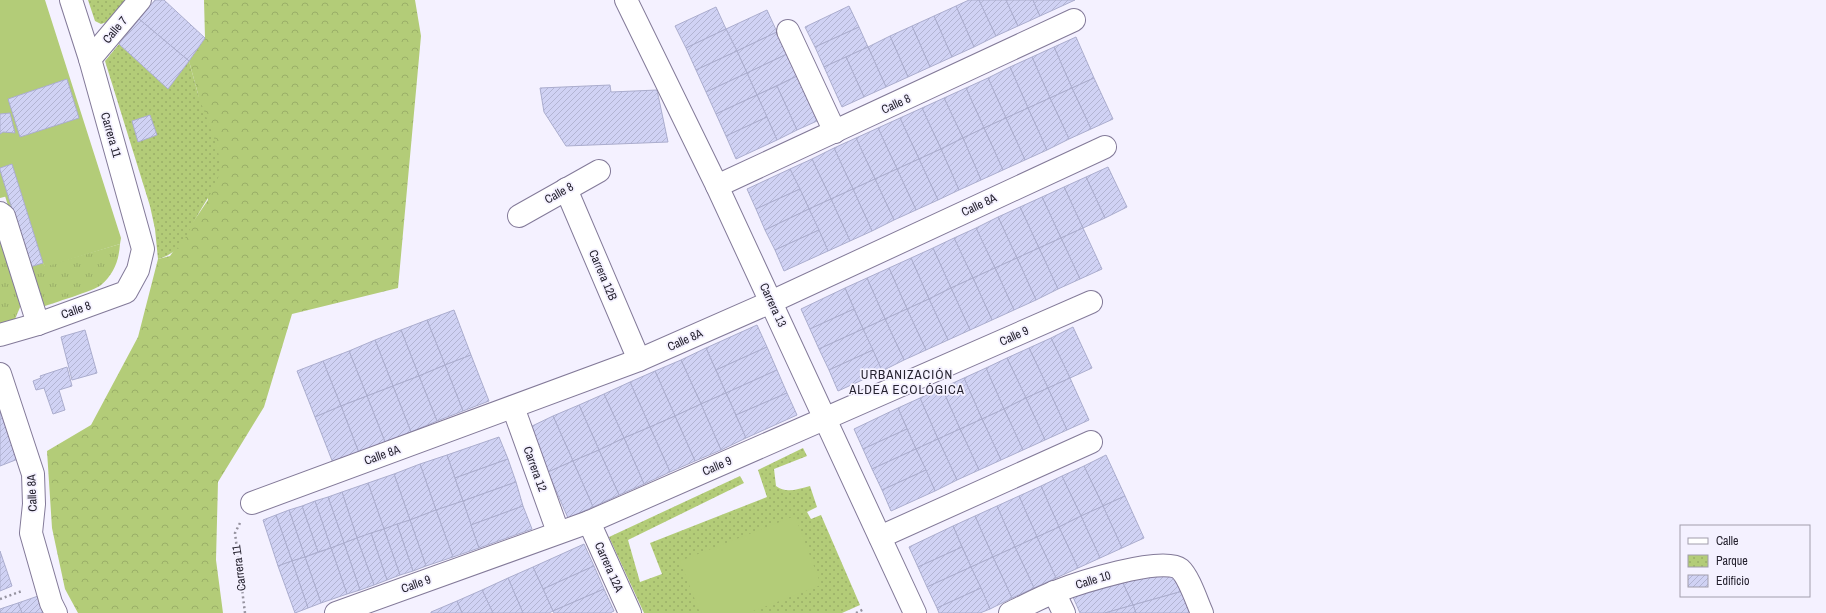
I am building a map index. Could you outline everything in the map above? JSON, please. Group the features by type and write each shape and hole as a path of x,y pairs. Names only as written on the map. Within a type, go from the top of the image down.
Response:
{"street":[{"name":"Carrera 11","path":"71,0 90,59 143,249 138,270"},
{"name":"Calle 7","path":"90,59 140,0"},
{"name":"Carrera 13","path":"626,0 717,186 915,613"},
{"name":"Calle 8","path":"717,186 1074,20"},
{"path":"788,31 835,132"},
{"name":"Calle 8A","path":"252,503 639,360 771,302 1105,147"},
{"name":"Calle 8","path":"519,216 599,171"},
{"name":"Carrera 12B","path":"566,189 639,360"},
{"path":"0,213 4,216 38,324"},
{"name":"Calle 8","path":"0,335 38,324 126,292 138,270"},
{"name":"Calle 9","path":"336,613 589,522 1091,302"},
{"name":"Calle 8A","path":"0,374 33,474 34,504 32,533 51,603 56,613"},
{"name":"Carrera 12","path":"512,407 558,532"},
{"path":"880,536 1091,442"},
{"name":"Carrera 12A","path":"589,522 630,613"},
{"name":"Calle 10","path":"1010,613 1054,592 1129,568 1173,566 1179,569 1184,576 1202,613"},
{"path":"1054,592 1064,613"}],"path":[{"name":"Carrera 11","path":"244,613 235,533 252,503"},
{"path":"856,613 864,609"}],"green space":[{"path":"0,0 45,0 121,238 120,244 45,267 43,263 30,267 8,196 0,198"},
{"path":"88,0 126,0 110,21 101,24 95,21"},
{"path":"204,0 415,0 421,36 398,288 292,314 264,407 218,482 216,560 223,613 78,613 65,589 52,528 47,451 91,425 138,337 158,259 170,256 208,200 198,94 189,61 205,38"},
{"path":"119,44 168,88 189,61 198,94 219,155 220,172 218,179 182,243 173,252 158,259 155,229 150,206 105,61"},
{"path":"8,195 30,267 43,263 45,266 120,244 115,266 106,281 97,288 40,308 5,196"},
{"path":"0,232 21,305 15,319 0,324"},
{"path":"803,448 807,456 774,469 776,486 784,490 788,490 810,486 817,507 807,512 811,519 821,515 860,605 842,613 644,613 609,537 740,476 744,483 628,540 640,582 662,574 650,543 767,497 758,470"},
{"path":"795,516 821,585 748,613 700,613 680,561"}],"building":[{"path":"155,0 164,0 205,38 189,61 139,19"},
{"path":"969,0 979,0 996,36 974,47 956,6"},
{"path":"979,0 1006,0 1018,26 996,36"},
{"path":"1006,0 1033,0 1040,16 1018,26"},
{"path":"1033,0 1075,0 1040,16"},
{"path":"849,6 859,27 815,47 805,27"},
{"path":"956,6 974,47 952,57 934,16"},
{"path":"716,7 726,29 686,48 675,26"},
{"path":"767,10 777,32 737,51 726,29"},
{"path":"934,16 952,57 930,67 912,26"},
{"path":"139,19 189,61 168,89 119,44"},
{"path":"912,26 930,67 908,77 890,36"},
{"path":"859,27 868,47 824,67 815,47"},
{"path":"726,29 737,51 696,70 686,48"},
{"path":"777,32 787,54 747,73 737,51"},
{"path":"890,36 908,77 886,87 868,47"},
{"path":"1076,37 1094,78 1072,88 1054,47"},
{"path":"868,47 886,87 864,97 846,57"},
{"path":"1054,47 1072,88 1050,98 1032,57"},
{"path":"737,51 747,73 706,92 696,70"},
{"path":"787,54 797,76 757,95 747,73"},
{"path":"846,57 864,97 842,107 824,67"},
{"path":"1032,57 1050,98 1028,108 1010,67"},
{"path":"1010,67 1028,108 1006,118 988,78"},
{"path":"747,73 757,95 716,114 706,92"},
{"path":"797,76 817,121 797,130 777,86"},
{"path":"988,78 1006,118 984,128 966,88"},
{"path":"1094,78 1113,119 1091,129 1072,88"},
{"path":"67,79 79,118 20,137 8,99"},
{"path":"610,85 611,92 657,90 668,142 566,146 544,112 540,88"},
{"path":"777,86 797,130 777,140 757,95"},
{"path":"966,88 984,128 963,138 944,98"},
{"path":"1072,88 1091,129 1069,139 1050,98"},
{"path":"757,95 767,117 726,136 716,114"},
{"path":"944,98 963,138 941,149 922,108"},
{"path":"1050,98 1069,139 1047,150 1028,108"},
{"path":"922,108 941,149 919,159 900,118"},
{"path":"1028,108 1047,150 1025,160 1006,118"},
{"path":"10,113 15,133 3,132 0,134 0,114"},
{"path":"150,115 157,135 138,142 132,121"},
{"path":"767,117 777,140 736,159 726,136"},
{"path":"900,118 919,159 897,169 878,128"},
{"path":"1006,118 1025,160 1003,170 984,128"},
{"path":"878,128 897,169 875,179 856,138"},
{"path":"984,128 1003,170 981,180 963,138"},
{"path":"856,138 875,179 853,189 834,148"},
{"path":"963,138 981,180 959,190 941,149"},
{"path":"834,148 853,189 831,199 812,159"},
{"path":"941,149 959,190 938,200 919,159"},
{"path":"812,159 831,199 809,209 790,169"},
{"path":"919,159 938,200 916,210 897,169"},
{"path":"12,164 43,263 30,267 0,170 0,168"},
{"path":"1108,167 1127,207 1105,218 1086,177"},
{"path":"790,169 800,189 756,209 747,189"},
{"path":"897,169 916,210 894,220 875,179"},
{"path":"1086,177 1105,218 1083,228 1064,187"},
{"path":"875,179 894,220 872,231 853,189"},
{"path":"1064,187 1083,228 1061,238 1042,197"},
{"path":"800,189 809,209 765,230 756,209"},
{"path":"853,189 872,231 850,241 831,199"},
{"path":"1042,197 1061,238 1039,248 1020,207"},
{"path":"831,199 850,241 828,251 809,209"},
{"path":"1020,207 1039,248 1017,258 998,217"},
{"path":"809,209 819,230 775,250 765,230"},
{"path":"998,217 1017,258 995,268 976,228"},
{"path":"976,228 995,268 973,278 954,238"},
{"path":"1083,228 1102,269 1080,279 1061,238"},
{"path":"819,230 828,251 784,271 775,250"},
{"path":"954,238 973,278 951,288 933,248"},
{"path":"1061,238 1080,279 1058,289 1039,248"},
{"path":"933,248 951,288 929,299 911,258"},
{"path":"1039,248 1058,289 1036,300 1017,258"},
{"path":"911,258 929,299 907,309 889,268"},
{"path":"1017,258 1036,300 1014,310 995,268"},
{"path":"889,268 907,309 885,319 867,278"},
{"path":"995,268 1014,310 992,320 973,278"},
{"path":"867,278 885,319 863,329 845,288"},
{"path":"973,278 992,320 970,330 951,288"},
{"path":"845,288 854,309 810,329 801,309"},
{"path":"951,288 970,330 948,340 929,299"},
{"path":"929,299 948,340 926,350 907,309"},
{"path":"854,309 863,329 819,349 810,329"},
{"path":"907,309 926,350 904,360 885,319"},
{"path":"454,310 471,355 445,365 427,320"},
{"path":"885,319 904,360 882,371 863,329"},
{"path":"427,320 445,365 419,376 401,330"},
{"path":"757,325 767,347 716,370 706,348"},
{"path":"1073,327 1092,368 1070,378 1051,338"},
{"path":"863,329 873,350 829,370 819,349"},
{"path":"85,330 97,373 72,380 61,337"},
{"path":"401,330 419,376 393,386 375,340"},
{"path":"1051,338 1070,378 1048,388 1029,348"},
{"path":"375,340 393,386 367,396 349,351"},
{"path":"767,347 777,370 726,393 716,370"},
{"path":"706,348 726,393 701,404 681,360"},
{"path":"1029,348 1048,388 1026,398 1007,358"},
{"path":"873,350 882,371 838,391 829,370"},
{"path":"349,351 367,396 341,406 323,361"},
{"path":"471,355 489,401 463,411 445,365"},
{"path":"1007,358 1026,398 1004,409 986,368"},
{"path":"681,360 701,404 675,416 655,371"},
{"path":"323,361 341,406 315,417 297,371"},
{"path":"445,365 463,411 437,421 419,376"},
{"path":"67,367 72,386 59,390 65,410 53,414 44,388 36,390 33,381 41,378 40,376"},
{"path":"986,368 1004,409 982,419 964,378"},
{"path":"777,370 787,393 736,415 726,393"},
{"path":"655,371 675,416 650,427 630,382"},
{"path":"419,376 437,421 411,432 393,386"},
{"path":"964,378 982,419 960,429 942,388"},
{"path":"1070,378 1089,420 1067,430 1048,388"},
{"path":"630,382 650,427 624,438 604,394"},
{"path":"393,386 411,432 385,442 367,396"},
{"path":"942,388 960,429 938,439 920,398"},
{"path":"1048,388 1067,430 1045,440 1026,398"},
{"path":"726,393 746,438 721,450 701,404"},
{"path":"787,393 797,415 746,438 736,415"},
{"path":"604,394 624,438 599,450 579,405"},
{"path":"367,396 385,442 359,453 341,406"},
{"path":"920,398 938,439 916,449 898,408"},
{"path":"1026,398 1045,440 1023,450 1004,409"},
{"path":"701,404 721,450 695,461 675,416"},
{"path":"579,405 599,450 573,461 553,416"},
{"path":"341,406 359,453 333,463 315,417"},
{"path":"898,408 907,429 863,449 854,429"},
{"path":"1004,409 1023,450 1001,460 982,419"},
{"path":"2,412 18,459 0,466 0,413"},
{"path":"553,416 573,461 548,472 528,428"},
{"path":"675,416 695,461 670,472 650,427"},
{"path":"982,419 1001,460 979,470 960,429"},
{"path":"650,427 670,472 644,484 624,438"},
{"path":"907,429 916,449 872,469 863,449"},
{"path":"960,429 979,470 957,480 938,439"},
{"path":"499,437 508,459 455,478 447,455"},
{"path":"624,438 644,484 619,495 599,450"},
{"path":"938,439 957,480 935,491 916,449"},
{"path":"916,449 926,470 882,490 872,469"},
{"path":"599,450 619,495 593,507 573,461"},
{"path":"447,455 463,501 436,510 420,464"},
{"path":"1106,455 1125,496 1103,506 1084,466"},
{"path":"508,459 516,482 463,501 455,478"},
{"path":"573,461 593,507 568,518 548,472"},
{"path":"420,464 436,510 410,520 394,474"},
{"path":"1084,466 1103,506 1081,516 1062,476"},
{"path":"926,470 935,491 891,511 882,490"},
{"path":"394,474 410,520 384,529 368,483"},
{"path":"1062,476 1081,516 1059,527 1041,486"},
{"path":"516,482 523,506 471,525 463,501"},
{"path":"368,483 384,529 357,538 342,492"},
{"path":"1041,486 1059,527 1037,537 1019,496"},
{"path":"342,492 357,538 344,543 328,497"},
{"path":"1019,496 1037,537 1015,547 997,506"},
{"path":"1125,496 1144,538 1122,548 1103,506"},
{"path":"328,497 344,543 331,548 315,501"},
{"path":"315,501 331,548 318,552 302,506"},
{"path":"463,501 479,548 453,557 436,510"},
{"path":"302,506 318,552 305,557 289,510"},
{"path":"523,506 532,529 479,548 471,525"},
{"path":"997,506 1015,547 993,557 975,516"},
{"path":"1103,506 1122,548 1100,558 1081,516"},
{"path":"289,510 305,557 292,561 276,515"},
{"path":"436,510 453,557 426,566 410,520"},
{"path":"276,515 292,561 278,566 263,520"},
{"path":"975,516 993,557 971,567 953,526"},
{"path":"1081,516 1100,558 1078,568 1059,527"},
{"path":"410,520 426,566 413,571 397,524"},
{"path":"397,524 413,571 400,575 384,529"},
{"path":"953,526 962,547 918,567 909,547"},
{"path":"1059,527 1078,568 1056,578 1037,537"},
{"path":"384,529 400,575 387,580 371,533"},
{"path":"371,533 387,580 374,585 357,538"},
{"path":"1037,537 1056,578 1034,588 1015,547"},
{"path":"357,538 374,585 360,590 344,543"},
{"path":"344,543 360,590 347,594 331,548"},
{"path":"584,544 594,566 543,589 533,567"},
{"path":"962,547 971,567 927,587 918,567"},
{"path":"1015,547 1034,588 1012,598 993,557"},
{"path":"331,548 347,594 321,603 305,557"},
{"path":"0,551 12,586 0,591"},
{"path":"305,557 321,603 308,608 292,561"},
{"path":"993,557 1012,598 990,609 971,567"},
{"path":"292,561 308,608 295,613 278,566"},
{"path":"594,566 604,589 553,611 543,589"},
{"path":"533,567 553,611 549,613 523,613 508,578"},
{"path":"971,567 981,588 937,608 927,587"},
{"path":"1174,569 1183,591 1133,605 1123,583"},
{"path":"508,578 523,613 493,613 482,590"},
{"path":"1123,583 1133,605 1105,613 1080,613 1073,597"},
{"path":"981,588 990,609 980,613 939,613 937,608"},
{"path":"604,589 614,611 610,613 554,613 553,611"},
{"path":"482,590 493,613 462,613 457,601"},
{"path":"1183,591 1193,613 1136,613 1133,605"},
{"path":"41,595 47,613 22,613 18,603"},
{"path":"457,601 462,613 431,613 431,612"},
{"path":"18,603 22,613 0,613 0,609"},
{"path":"1133,605 1136,613 1105,613"}],"district":[{"name":"URBANIZACIÓN ALDEA ECOLÓGICA","path":"907,382"}]}
